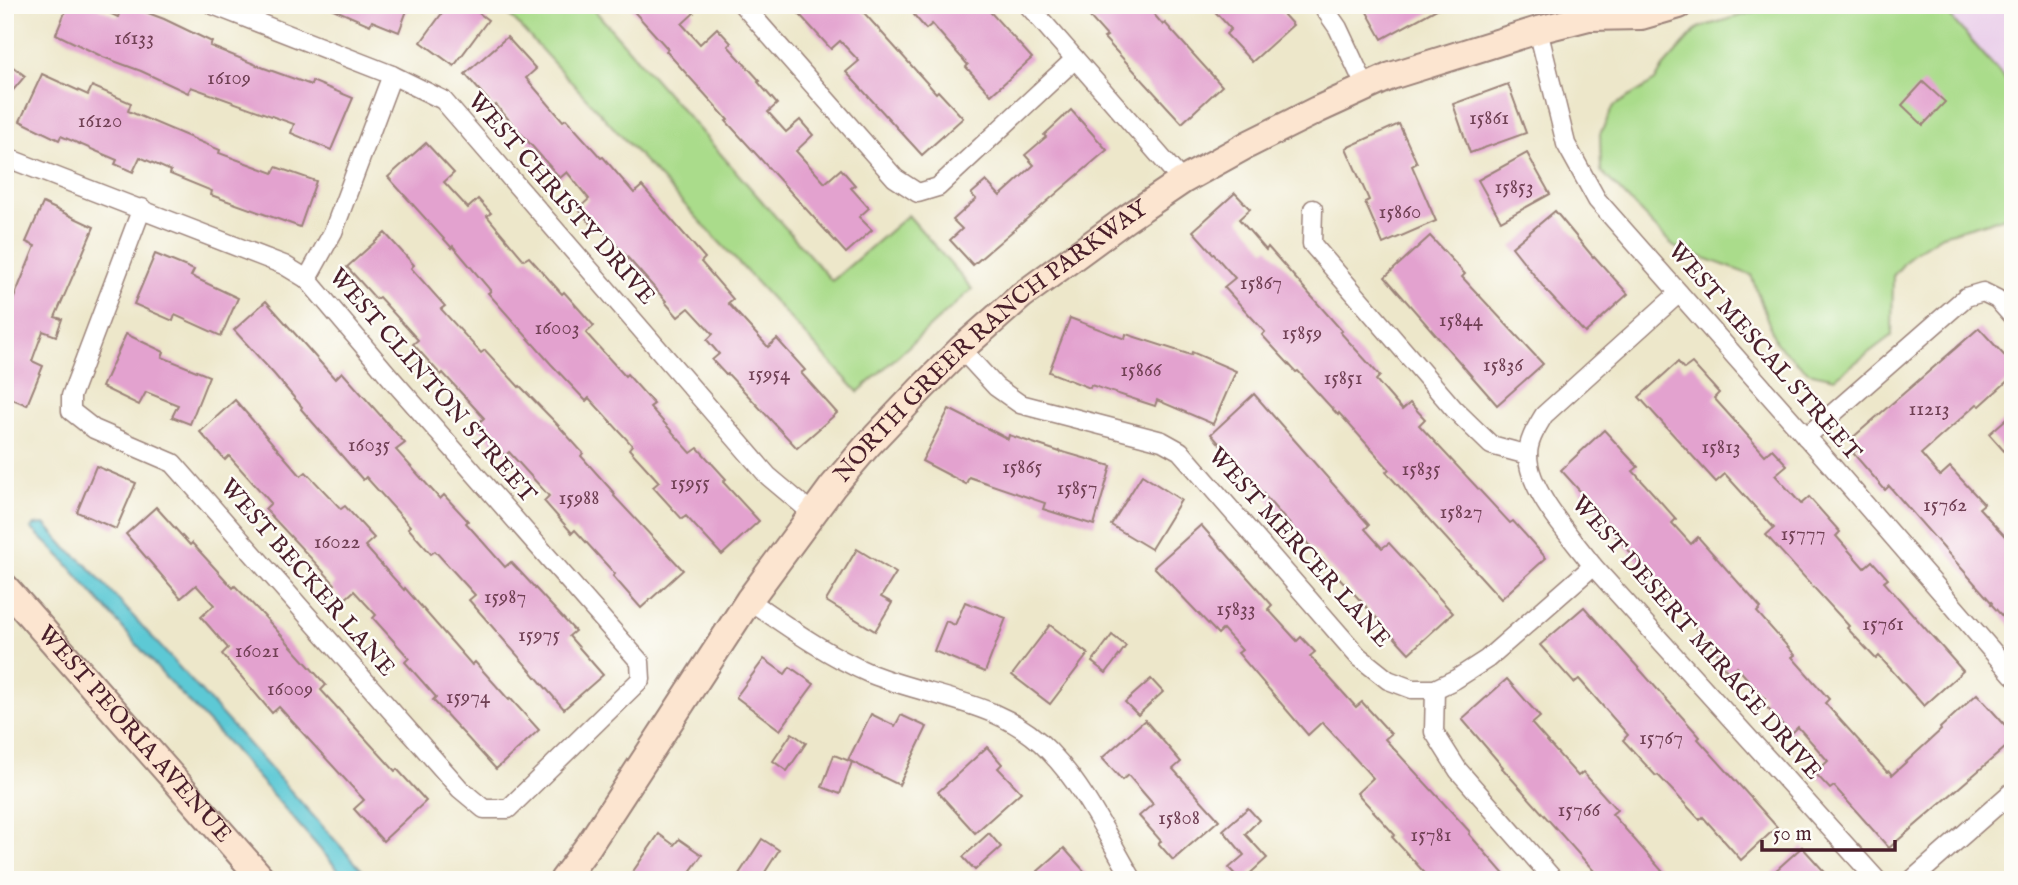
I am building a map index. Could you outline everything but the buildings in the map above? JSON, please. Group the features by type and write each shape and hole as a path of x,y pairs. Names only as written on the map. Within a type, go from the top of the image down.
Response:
{"street":[{"path":"743,5 895,178 918,193 938,187 1075,59"},
{"path":"1028,5 1182,181"},
{"path":"1322,5 1338,28 1366,88"},
{"name":"NORTH GREER RANCH PARKWAY","path":"563,880 589,845 748,600 812,513 867,446 961,349 1021,296 1182,181 1247,145 1391,76 1600,11 1641,16 1679,5"},
{"name":"WEST CHRISTY DRIVE","path":"223,7 392,75 443,100 768,475 812,513"},
{"name":"WEST MESCAL STREET","path":"1538,30 1566,144 1597,200 2013,675"},
{"path":"306,279 333,232 392,75"},
{"name":"WEST CLINTON STREET","path":"5,156 284,265 306,279 640,662 641,679 508,808 484,809"},
{"name":"WEST BECKER LANE","path":"142,208 71,396 71,411 94,429 173,463 460,789 484,809"},
{"path":"1312,209 1312,244 1454,409 1491,445 1528,455 1531,439 1544,415 1679,293"},
{"path":"1806,437 1966,298 1983,292 1997,299 2013,317"},
{"name":"WEST MERCER LANE","path":"961,349 996,387 1020,404 1162,441 1180,451 1358,656 1388,680 1412,689 1436,689"},
{"name":"WEST DESERT MIRAGE DRIVE","path":"1528,455 1533,478 1553,514 1593,566 1877,880"},
{"path":"1554,880 1458,771 1434,733 1436,689 1487,659 1593,566"},
{"name":"WEST PEORIA AVENUE","path":"5,587 263,880"},
{"path":"748,600 835,658 874,675 982,708 1015,723 1049,750 1082,791 1133,880"},
{"path":"1912,880 2013,791"}],"shaded area":[{"path":"1940,5 2013,5 2013,88"}],"green space":[{"path":"500,5 590,5 832,281 908,215 972,289 858,392"},
{"path":"1777,5 1940,5 2013,88 2013,188 2006,217 1942,235 1912,254 1893,276 1892,335 1835,378 1808,372 1776,343 1751,275 1674,247 1601,171 1600,134 1614,106 1655,81 1663,67 1698,28"}],"water":[{"path":"45,524 67,549 86,564 371,880 347,880 63,559 31,528"}]}
